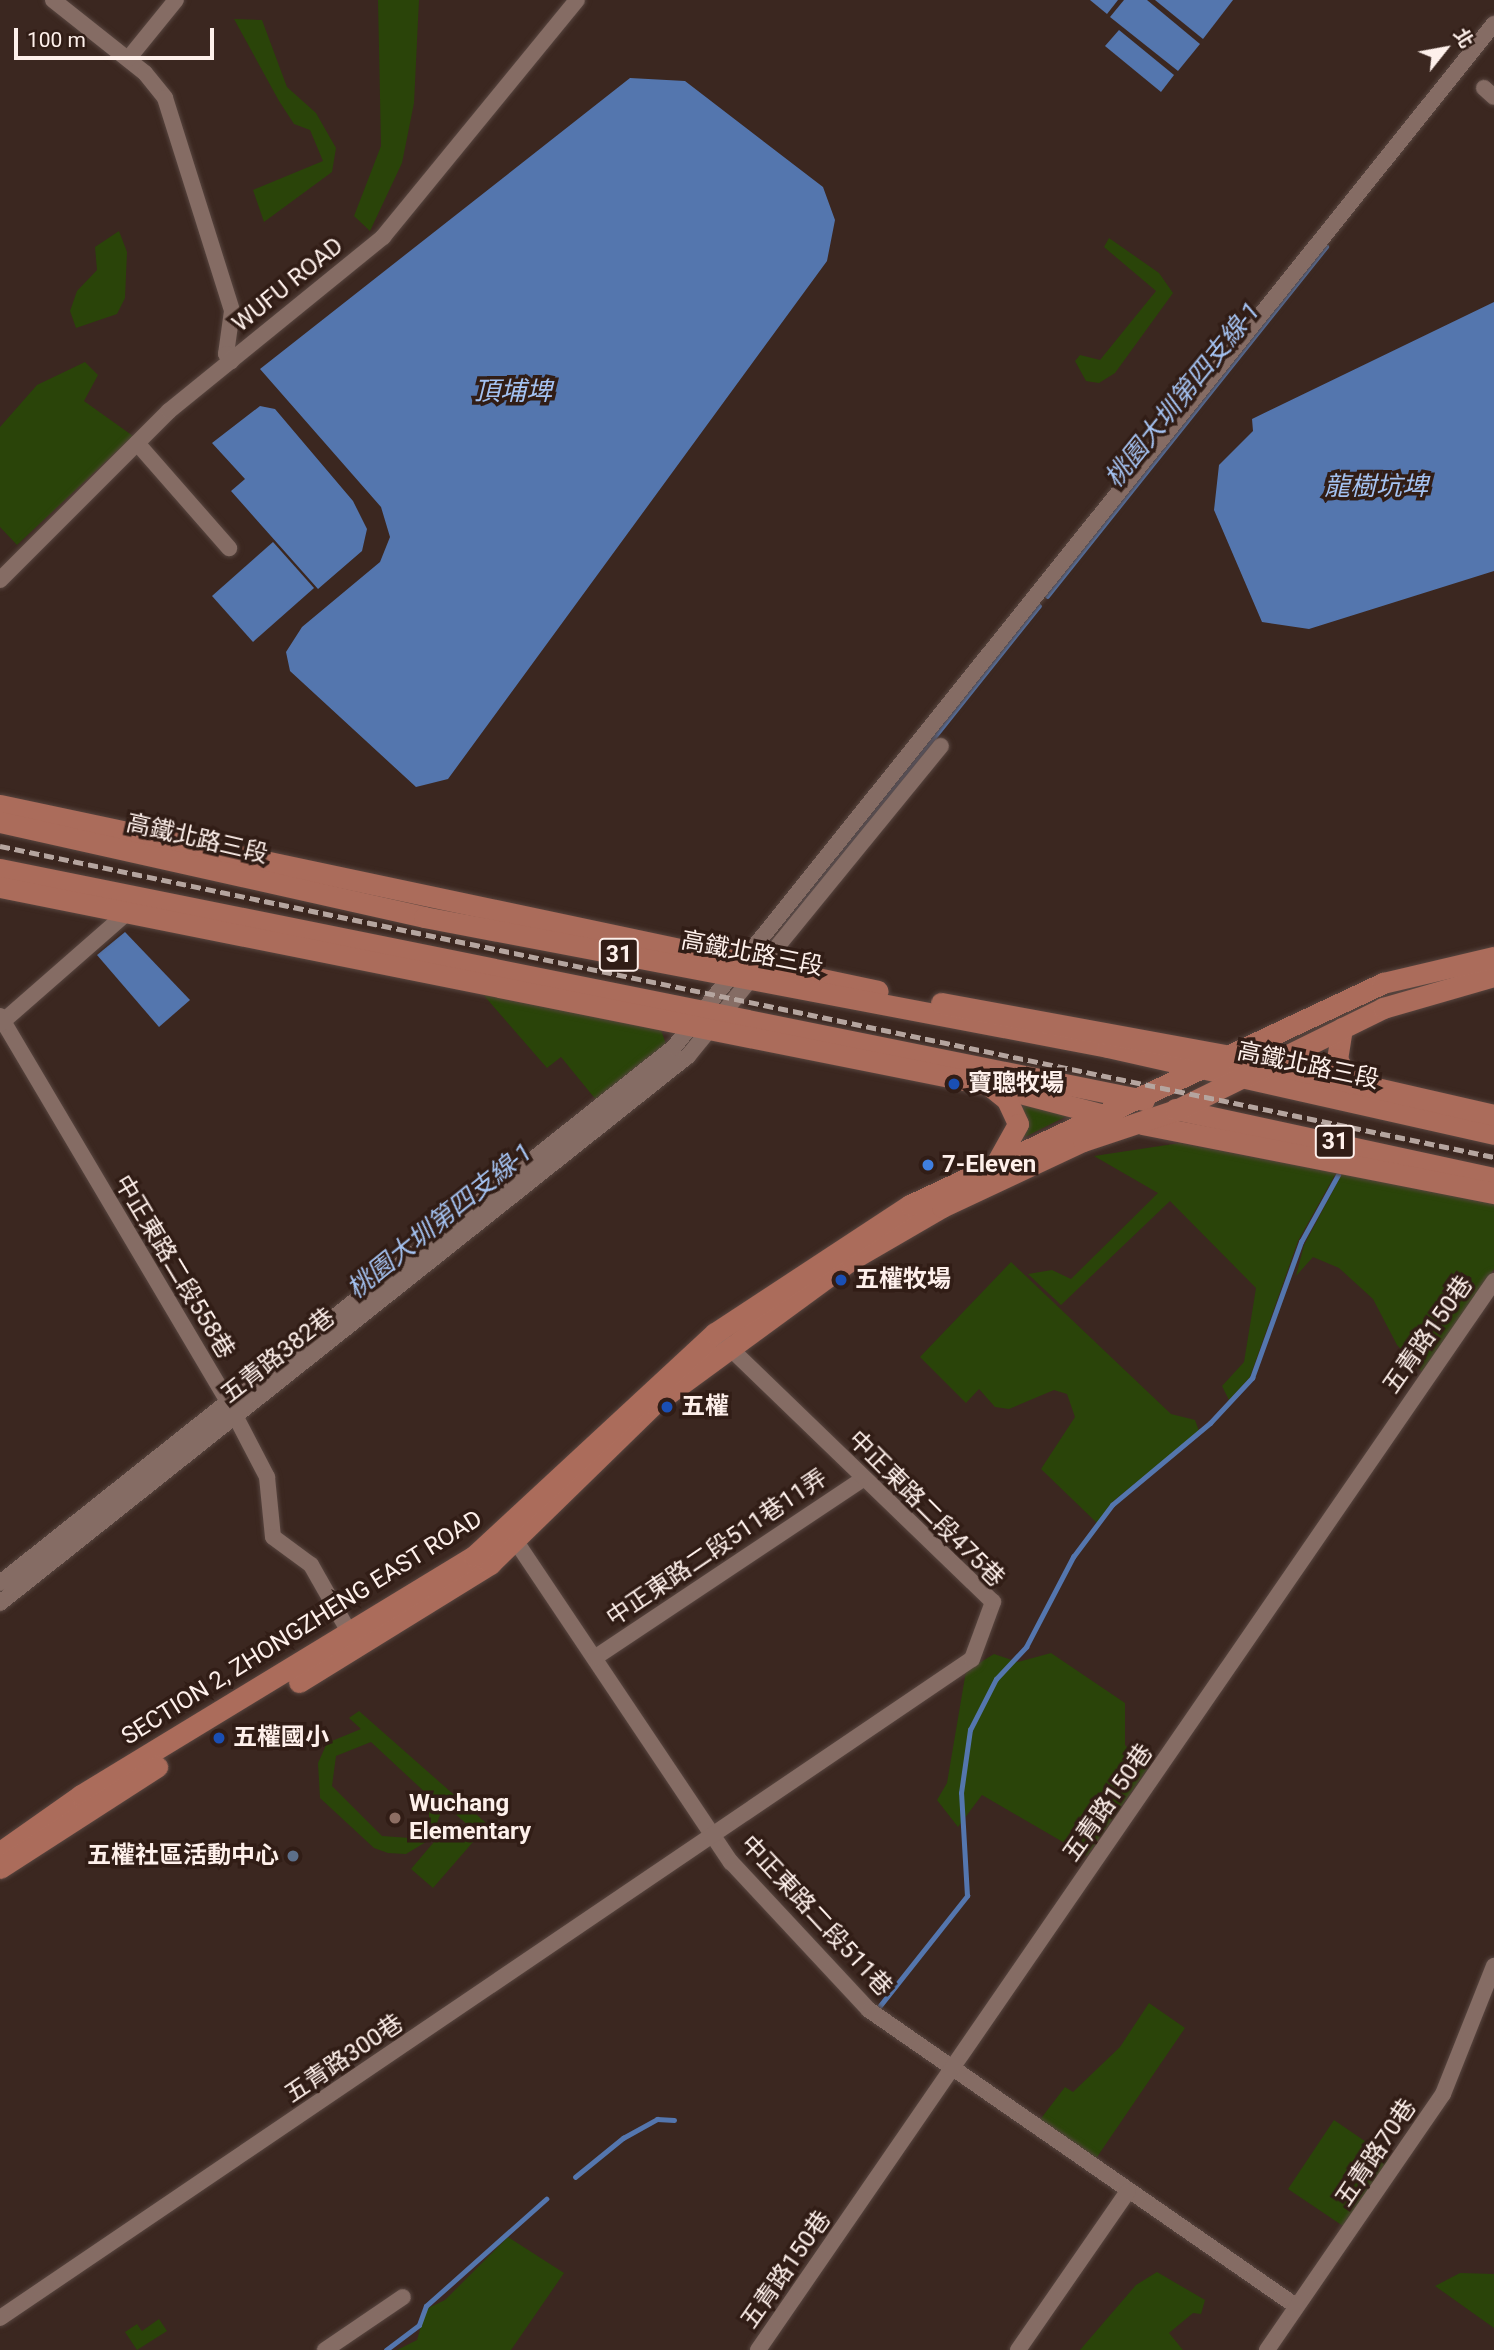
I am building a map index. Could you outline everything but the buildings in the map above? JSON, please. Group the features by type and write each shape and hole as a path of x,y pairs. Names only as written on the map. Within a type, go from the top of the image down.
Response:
{"main road":[{"name":"高鐵北路三段","path":"0,805 461,905 939,1017 1205,1070 1494,1134"},
{"name":"高鐵北路三段","path":"0,822 362,903 736,969"},
{"name":"31","path":"0,869 1142,1100 1175,1110 1494,1178"},
{"path":"0,887 374,962 712,1012 1140,1124 1494,1193"},
{"path":"362,903 461,905"},
{"name":"SECTION 2, ZHONGZHENG EAST ROAD","path":"0,1868 354,1641 513,1535 640,1397 910,1205 998,1161 1235,1057 1383,983 1494,957"},
{"path":"374,962 464,961"},
{"name":"高鐵北路三段","path":"758,974 893,995 1267,1063 1494,1115"},
{"name":"SECTION 2, ZHONGZHENG EAST ROAD","path":"721,1339 942,1207 1083,1141 1175,1110 1383,1008 1494,976"},
{"path":"893,995 939,1017"},
{"path":"1342,1028 1337,1059 1351,1083"},
{"path":"989,1085 1007,1100 1018,1124 998,1161"},
{"name":"SECTION 2, ZHONGZHENG EAST ROAD","path":"0,1852 81,1795 354,1641"}],"street":[{"path":"53,0 128,59 165,98 232,311 226,354 231,361"},
{"path":"128,59 176,0"},
{"name":"WUFU ROAD","path":"0,580 137,443 231,361 383,237 577,0"},
{"path":"712,1012 736,969 1494,24"},
{"path":"137,443 229,548"},
{"path":"712,1012 758,974 941,746"},
{"path":"1,1020 128,912"},
{"name":"五青路382巷","path":"0,1583 674,1046 712,1012"},
{"name":"五青路382巷","path":"0,1603 237,1418 688,1056 712,1012"},
{"name":"中正東路二段558巷","path":"1,1020 229,1402 267,1477 273,1537 311,1565 354,1641"},
{"name":"五青路150巷","path":"758,2350 1494,1281"},
{"name":"中正東路二段475巷","path":"713,1837 972,1658 993,1602 721,1339"},
{"name":"中正東路二段511巷11弄","path":"596,1657 864,1478"},
{"name":"中正東路二段511巷","path":"513,1535 713,1837 869,2010 1296,2306"},
{"name":"五青路300巷","path":"0,2318 713,1837"},
{"name":"五青路70巷","path":"1267,2350 1443,2094 1494,1966"},
{"path":"1018,2350 1128,2191"},
{"path":"325,2350 403,2297"}],"green space":[{"path":"378,0 419,0 414,103 402,163 370,231 354,216 381,146"},
{"path":"234,19 262,20 287,87 316,113 336,148 332,172 264,222 253,190 323,161 310,130 294,124"},
{"path":"119,231 127,252 125,298 117,314 76,328 70,311 77,291 97,270 95,247"},
{"path":"1109,238 1159,273 1173,293 1115,373 1099,383 1086,381 1075,361 1080,355 1100,360 1156,291 1104,247"},
{"path":"85,362 98,375 84,401 133,436 17,545 0,527 0,427 37,385"},
{"path":"480,991 661,1030 666,1044 597,1101 561,1057 547,1068"},
{"path":"1016,1102 1067,1116 1023,1138"},
{"path":"1180,1143 1336,1173 1298,1241 1250,1377 1229,1400 1222,1386 1244,1362 1256,1288 1170,1201 1061,1305 1028,1274 1052,1270 1071,1279 1158,1193 1094,1156"},
{"path":"1342,1174 1494,1203 1494,1269 1422,1372 1397,1345 1373,1299 1339,1268 1313,1257 1296,1276 1304,1245"},
{"path":"1011,1262 1171,1414 1195,1420 1199,1431 1111,1503 1097,1523 1041,1469 1075,1417 1067,1394 1054,1390 1009,1409 995,1407 979,1389 966,1403 920,1357"},
{"path":"1051,1653 1125,1703 1125,1745 1148,1768 1087,1856 982,1795 958,1827 937,1800 947,1783 966,1671 994,1654 1018,1662"},
{"path":"359,1711 486,1823 478,1834 444,1804 431,1839 406,1854 388,1853 374,1848 320,1798 318,1763 327,1743 361,1729 349,1718","holes":["371,1742 429,1796 429,1819 410,1838 382,1836 332,1786 336,1756"]},
{"path":"450,1823 473,1842 433,1888 411,1869"},
{"path":"1149,2003 1185,2028 1095,2160 1039,2121 1065,2087 1073,2092 1120,2047"},
{"path":"1334,2120 1391,2159 1343,2226 1288,2189"},
{"path":"508,2237 564,2273 511,2350 397,2350 417,2340 426,2309 445,2300"},
{"path":"1157,2272 1205,2300 1201,2314 1193,2313 1169,2333 1183,2350 1080,2350 1136,2285"},
{"path":"1460,2273 1494,2274 1494,2328 1435,2286"},
{"path":"159,2319 167,2331 137,2350 125,2332 137,2324 142,2331"}],"water":[{"path":"1090,0 1118,0 1107,14"},
{"path":"1124,0 1147,0 1200,44 1178,71 1110,17"},
{"path":"1155,0 1233,0 1203,39"},
{"path":"1119,30 1174,75 1161,92 1105,46"},
{"name":"頂埔埤","path":"630,78 685,81 823,187 835,220 827,261 448,779 416,787 290,671 286,652 302,627 380,562 390,537 381,507 260,369"},
{"name":"龍樹坑埤","path":"1494,302 1494,571 1309,629 1262,622 1214,510 1219,465 1253,431 1252,419"},
{"path":"260,406 275,409 353,501 367,529 362,551 318,589 231,491 245,479 212,443"},
{"path":"273,542 314,588 253,642 212,596"},
{"path":"125,932 190,1000 159,1027 97,955"}],"waterway":[{"name":"桃園大圳第四支線-1","path":"1047,596 1326,247"},
{"name":"桃園大圳第四支線-1","path":"784,925 1039,606"},
{"path":"879,2007 967,1896 961,1793 970,1730 996,1679 1026,1647 1073,1557 1112,1505 1210,1423 1252,1378 1301,1242 1338,1175"},
{"path":"575,2177 623,2138 657,2119 674,2120"},
{"path":"386,2350 419,2325 426,2306 546,2199"}],"railway":[{"path":"0,846 1494,1157"}],"place":[{"name":"寶聰牧場","path":"954,1084"},
{"name":"7-Eleven","path":"928,1165"},
{"name":"五權牧場","path":"841,1280"},
{"name":"五權","path":"667,1407"},
{"name":"五權國小","path":"219,1738"},
{"name":"Wuchang Elementary","path":"395,1818"},
{"name":"五權社區活動中心","path":"293,1856"}]}
